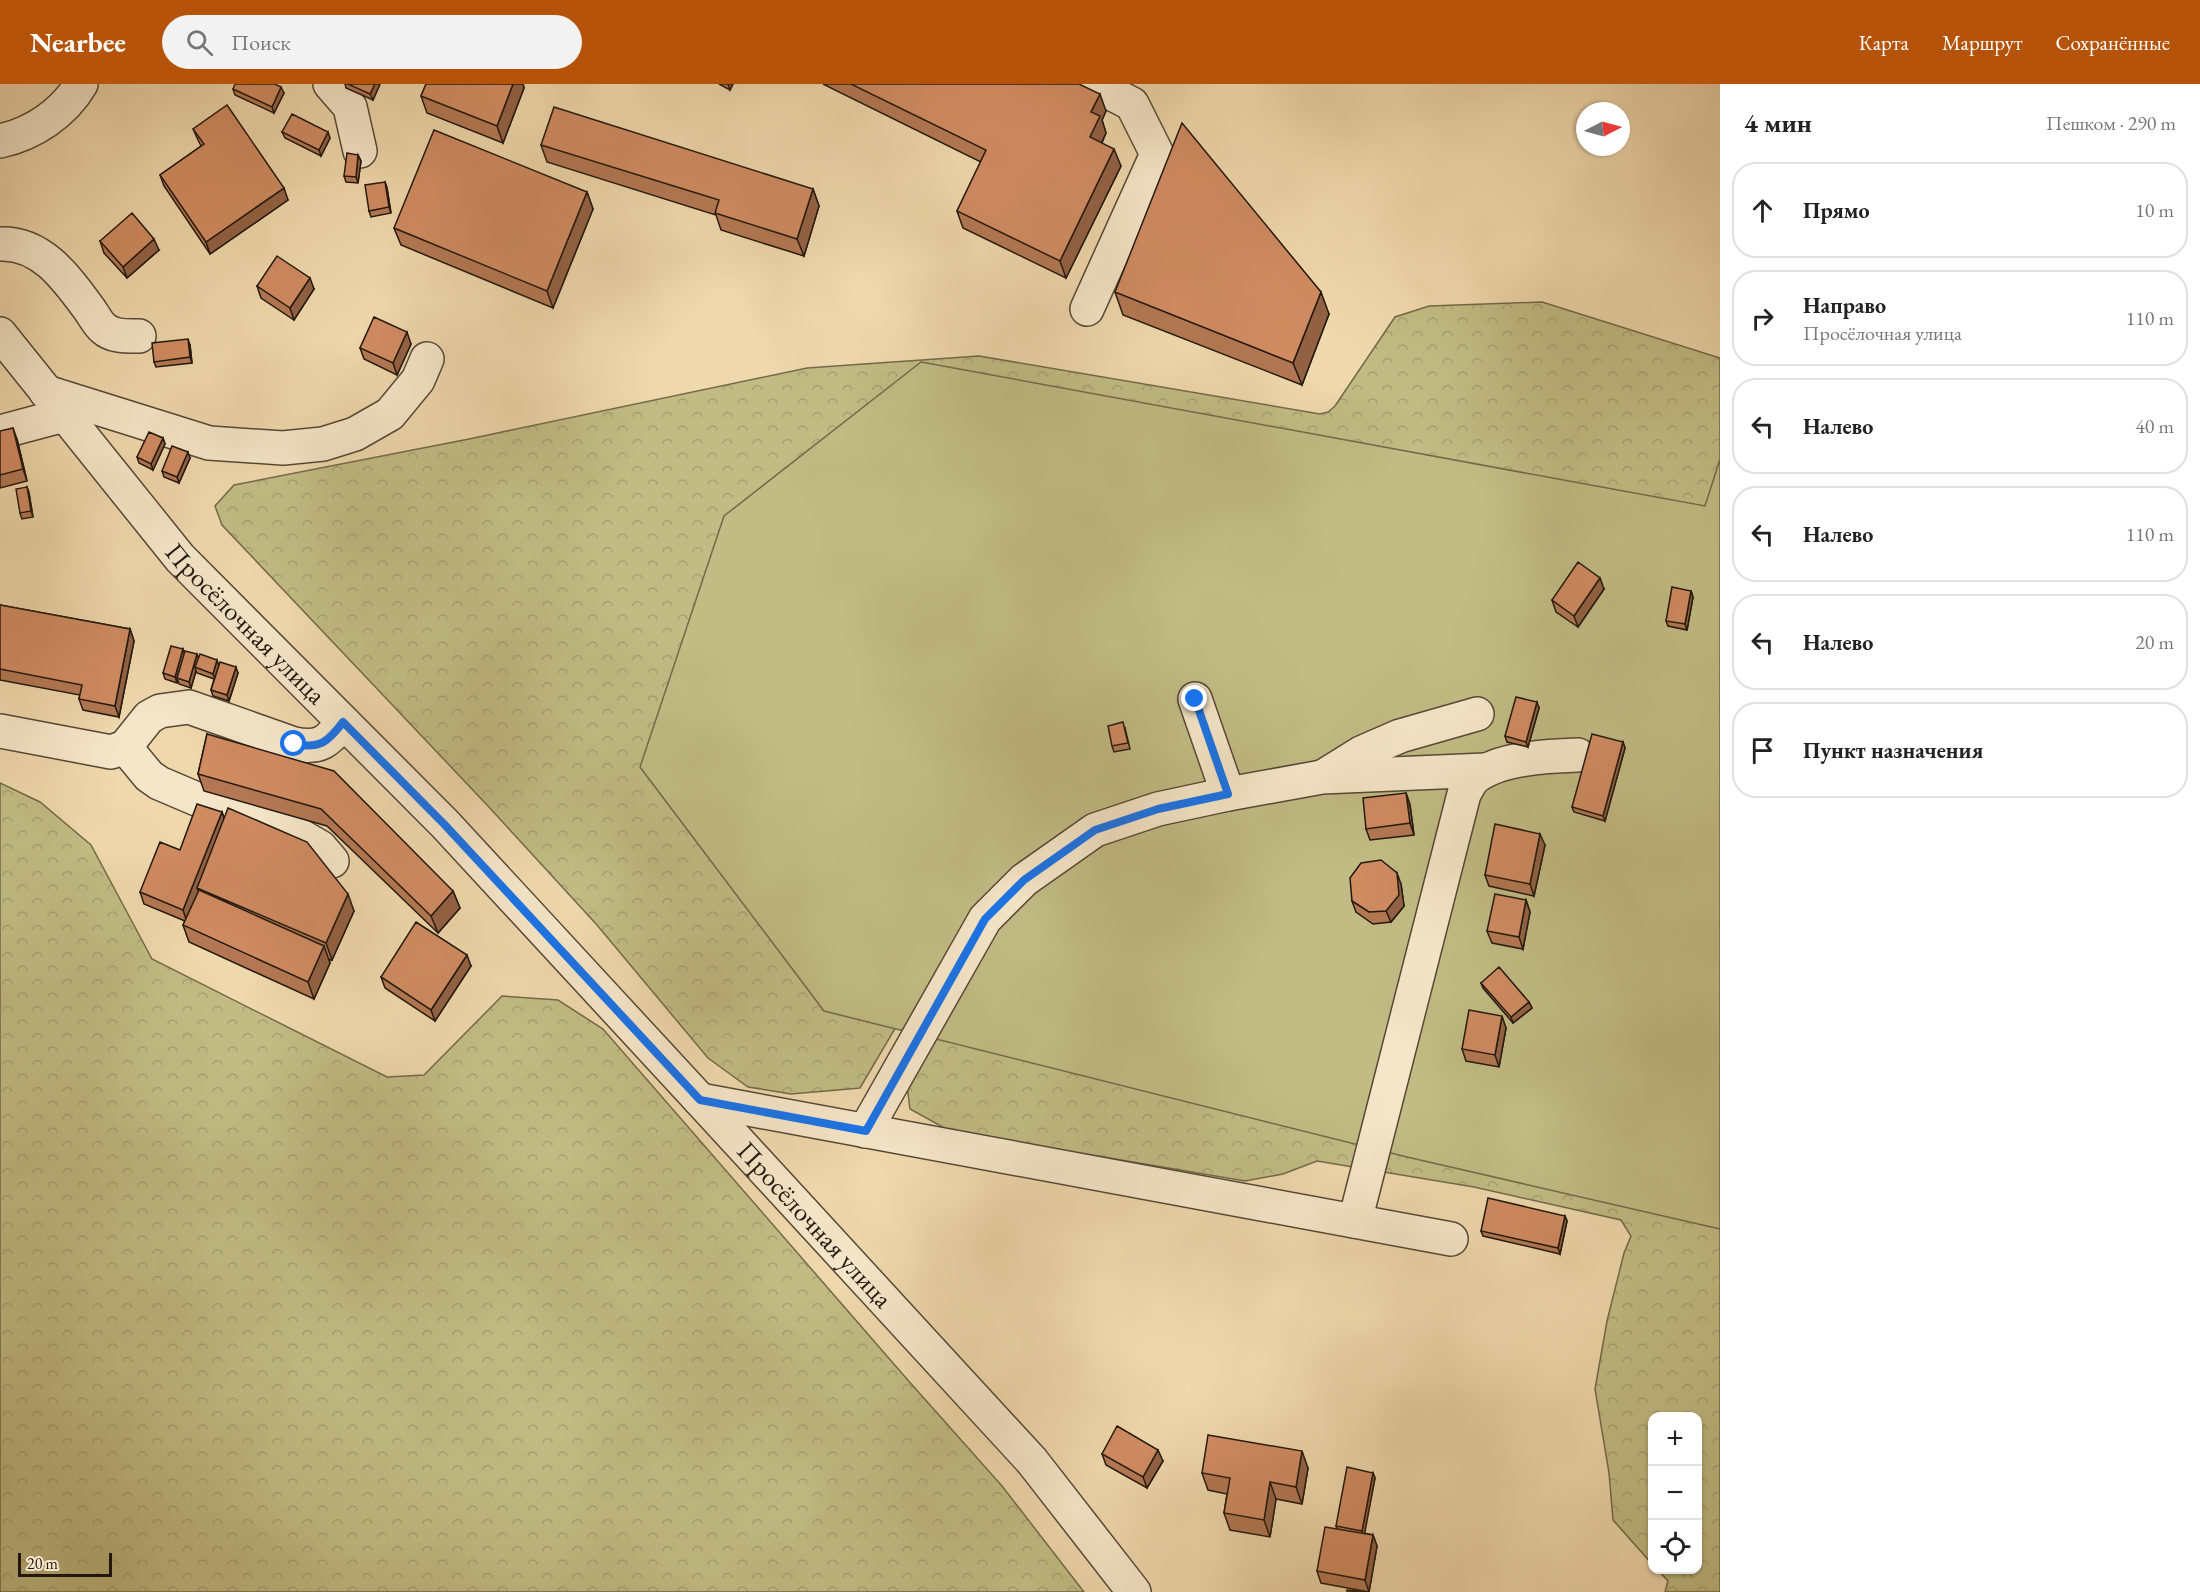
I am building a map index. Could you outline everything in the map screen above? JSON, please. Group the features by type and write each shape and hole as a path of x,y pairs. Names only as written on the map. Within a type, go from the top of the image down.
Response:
{"street":[{"path":"0,141 44,124 74,96 81,84"},
{"path":"330,84 350,108 360,151"},
{"path":"1087,309 1157,154 1132,104 1093,84"},
{"path":"0,244 14,243 47,259 79,295 103,328 119,336 139,336"},
{"name":"Просёлочная улица","path":"0,334 180,558 453,833 700,1100 1032,1461 1134,1592"},
{"path":"0,432 55,403 209,443 283,448 322,444 355,434 390,414 418,380 427,359"},
{"path":"1195,699 1228,794"},
{"path":"0,731 111,752 125,747 149,717 160,711 189,707 294,744 310,747 330,739 343,722"},
{"path":"1322,777 1361,753 1400,736 1476,714"},
{"path":"125,747 148,776 159,783 206,803 301,836 320,848 332,861"},
{"path":"866,1131 985,919 1024,880 1095,830 1158,809 1322,777 1486,770 1546,756 1578,755"},
{"path":"1355,1221 1464,794 1472,780 1486,770"},
{"path":"700,1100 1451,1239"}],"green space":[{"path":"1542,302 1720,358 1720,636 966,908 860,1088 791,1094 748,1087 708,1058 597,925 488,806 222,525 215,506 234,485 469,439 807,368 979,356 1320,414 1328,412 1335,406 1395,317 1429,306"},
{"path":"921,362 1705,506 1720,459 1720,1229 1407,1157 824,1011 640,767 724,516"},
{"path":"0,783 40,802 91,845 152,959 387,1077 424,1075 502,996 558,1000 603,1029 1002,1486 1084,1592 0,1592"},
{"path":"961,1001 1720,1109 1720,1592 1665,1592 1668,1581 1662,1574 1702,1574 1702,1412 1648,1412 1648,1559 1613,1520 1609,1473 1595,1389 1607,1321 1624,1253 1631,1236 1621,1220 1474,1187 1317,1161 1283,1174 1245,1181 950,1131 910,1109 907,1085"}],"building":[{"path":"235,84 275,84 281,87 272,107 233,89"},
{"path":"348,84 375,84 370,94"},
{"path":"426,84 513,84 497,126 421,96"},
{"path":"851,84 1079,84 1100,94 1091,112 1100,116 1090,137 1114,149 1060,261 957,211 986,150"},
{"path":"227,105 284,188 206,242 160,175 204,144 193,129"},
{"path":"554,107 813,189 797,239 715,213 719,200 541,145"},
{"path":"292,114 328,132 319,150 282,132"},
{"path":"1182,123 1321,292 1293,363 1115,292"},
{"path":"434,130 587,192 547,291 394,228"},
{"path":"347,153 358,155 356,177 344,176"},
{"path":"385,182 389,207 369,211 365,185"},
{"path":"132,213 154,239 123,267 100,241"},
{"path":"277,256 310,278 290,308 257,286"},
{"path":"374,317 407,332 393,363 360,348"},
{"path":"188,339 190,357 154,362 152,343"},
{"path":"13,428 23,469 0,475 0,431"},
{"path":"149,432 163,438 151,464 137,457"},
{"path":"172,446 188,452 177,477 162,471"},
{"path":"27,487 31,511 20,513 16,489"},
{"path":"1578,562 1600,578 1574,616 1552,600"},
{"path":"1672,587 1691,591 1685,624 1666,621"},
{"path":"0,605 130,629 115,706 79,699 82,685 0,669"},
{"path":"171,646 183,649 175,677 163,673"},
{"path":"185,651 197,654 189,682 177,678"},
{"path":"200,654 217,660 213,674 195,667"},
{"path":"220,662 236,667 227,695 211,690"},
{"path":"1516,697 1537,702 1526,742 1505,736"},
{"path":"1123,722 1128,743 1112,746 1108,726"},
{"path":"207,734 334,771 453,891 431,916 321,809 198,774"},
{"path":"1592,734 1623,742 1603,816 1572,807"},
{"path":"1406,793 1410,823 1366,829 1363,798"},
{"path":"197,804 222,812 183,910 140,892 160,842 180,850"},
{"path":"228,808 307,842 348,894 326,943 197,888"},
{"path":"1495,824 1540,834 1530,884 1485,875"},
{"path":"1381,860 1397,873 1399,895 1386,911 1369,912 1352,901 1350,878 1361,863"},
{"path":"199,890 324,946 308,982 183,925"},
{"path":"1495,894 1526,900 1519,937 1487,931"},
{"path":"416,922 467,955 431,1010 381,977"},
{"path":"1499,967 1529,1002 1511,1017 1481,983"},
{"path":"1469,1010 1502,1016 1495,1055 1462,1049"},
{"path":"1488,1198 1565,1216 1558,1248 1481,1231"},
{"path":"1117,1426 1158,1450 1143,1477 1102,1454"},
{"path":"1208,1435 1302,1451 1296,1487 1270,1482 1264,1520 1224,1513 1230,1478 1202,1473"},
{"path":"1347,1467 1373,1473 1362,1531 1336,1526"},
{"path":"1325,1527 1373,1535 1365,1580 1317,1571"}],"route":[{"path":"294,744 310,747 322,743 330,739 343,722 444,824 700,1100 866,1131 985,919 1024,880 1095,830 1158,809 1228,794 1195,699"}]}
